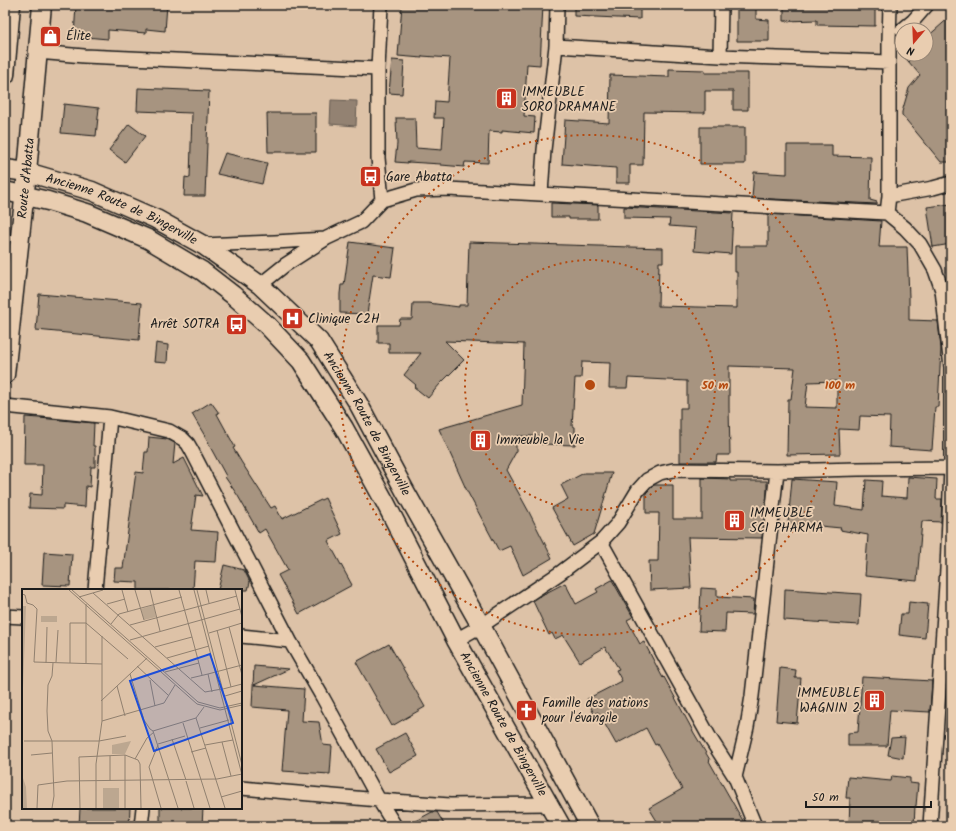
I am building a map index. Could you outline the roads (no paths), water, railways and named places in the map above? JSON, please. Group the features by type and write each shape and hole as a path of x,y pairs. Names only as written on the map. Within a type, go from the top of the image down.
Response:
{"street":[{"path":"5,75 11,5"},
{"name":"Route d'Abatta","path":"5,375 27,172 42,5"},
{"path":"381,5 378,69 378,158 382,200"},
{"path":"541,194 544,150 556,46 557,5"},
{"path":"720,56 722,5"},
{"path":"887,213 889,196 890,5"},
{"path":"912,22 927,5"},
{"path":"889,41 894,37"},
{"path":"556,46 720,56 889,62"},
{"path":"37,52 84,56 378,69"},
{"name":"Ancienne Route de Bingerville","path":"5,169 27,172 92,191 156,219 203,245 260,285 319,341 358,403 590,826"},
{"path":"889,196 951,183"},
{"path":"260,285 285,265 327,238 361,222 382,200 416,190 448,189 887,213 905,228 920,244 936,270 942,290 951,367 951,468 947,570 930,826"},
{"name":"Ancienne Route de Bingerville","path":"5,191 48,201 87,213 148,239 202,271 233,295 267,324 301,361 344,428 385,502 456,640 561,826"},
{"path":"203,245 327,238"},
{"path":"5,406 110,417 169,431 183,439 188,444 290,641 395,826"},
{"path":"95,589 110,417"},
{"path":"456,640 481,626 560,573 601,542 618,524 638,490 647,480 660,472 672,470 777,471 858,468 951,468"},
{"path":"735,777 747,727 752,696 777,471"},
{"path":"601,542 710,738 735,777 755,826"},
{"path":"5,616 22,617"},
{"path":"242,636 290,641"},
{"path":"242,788 450,805 549,804"},
{"path":"141,826 143,809"}],"place":[{"name":"Élite","path":"51,36"},
{"name":"IMMEUBLE SORO DRAMANE","path":"507,99"},
{"name":"Gare Abatta","path":"371,177"},
{"name":"Clinique C2H","path":"292,319"},
{"name":"Arrêt SOTRA","path":"236,324"},
{"name":"Immeuble la Vie","path":"480,440"},
{"name":"IMMEUBLE SCI PHARMA","path":"734,520"},
{"name":"IMMEUBLE WAGNIN 2","path":"875,700"},
{"name":"Famille des nations pour l'évangile","path":"527,710"}]}
